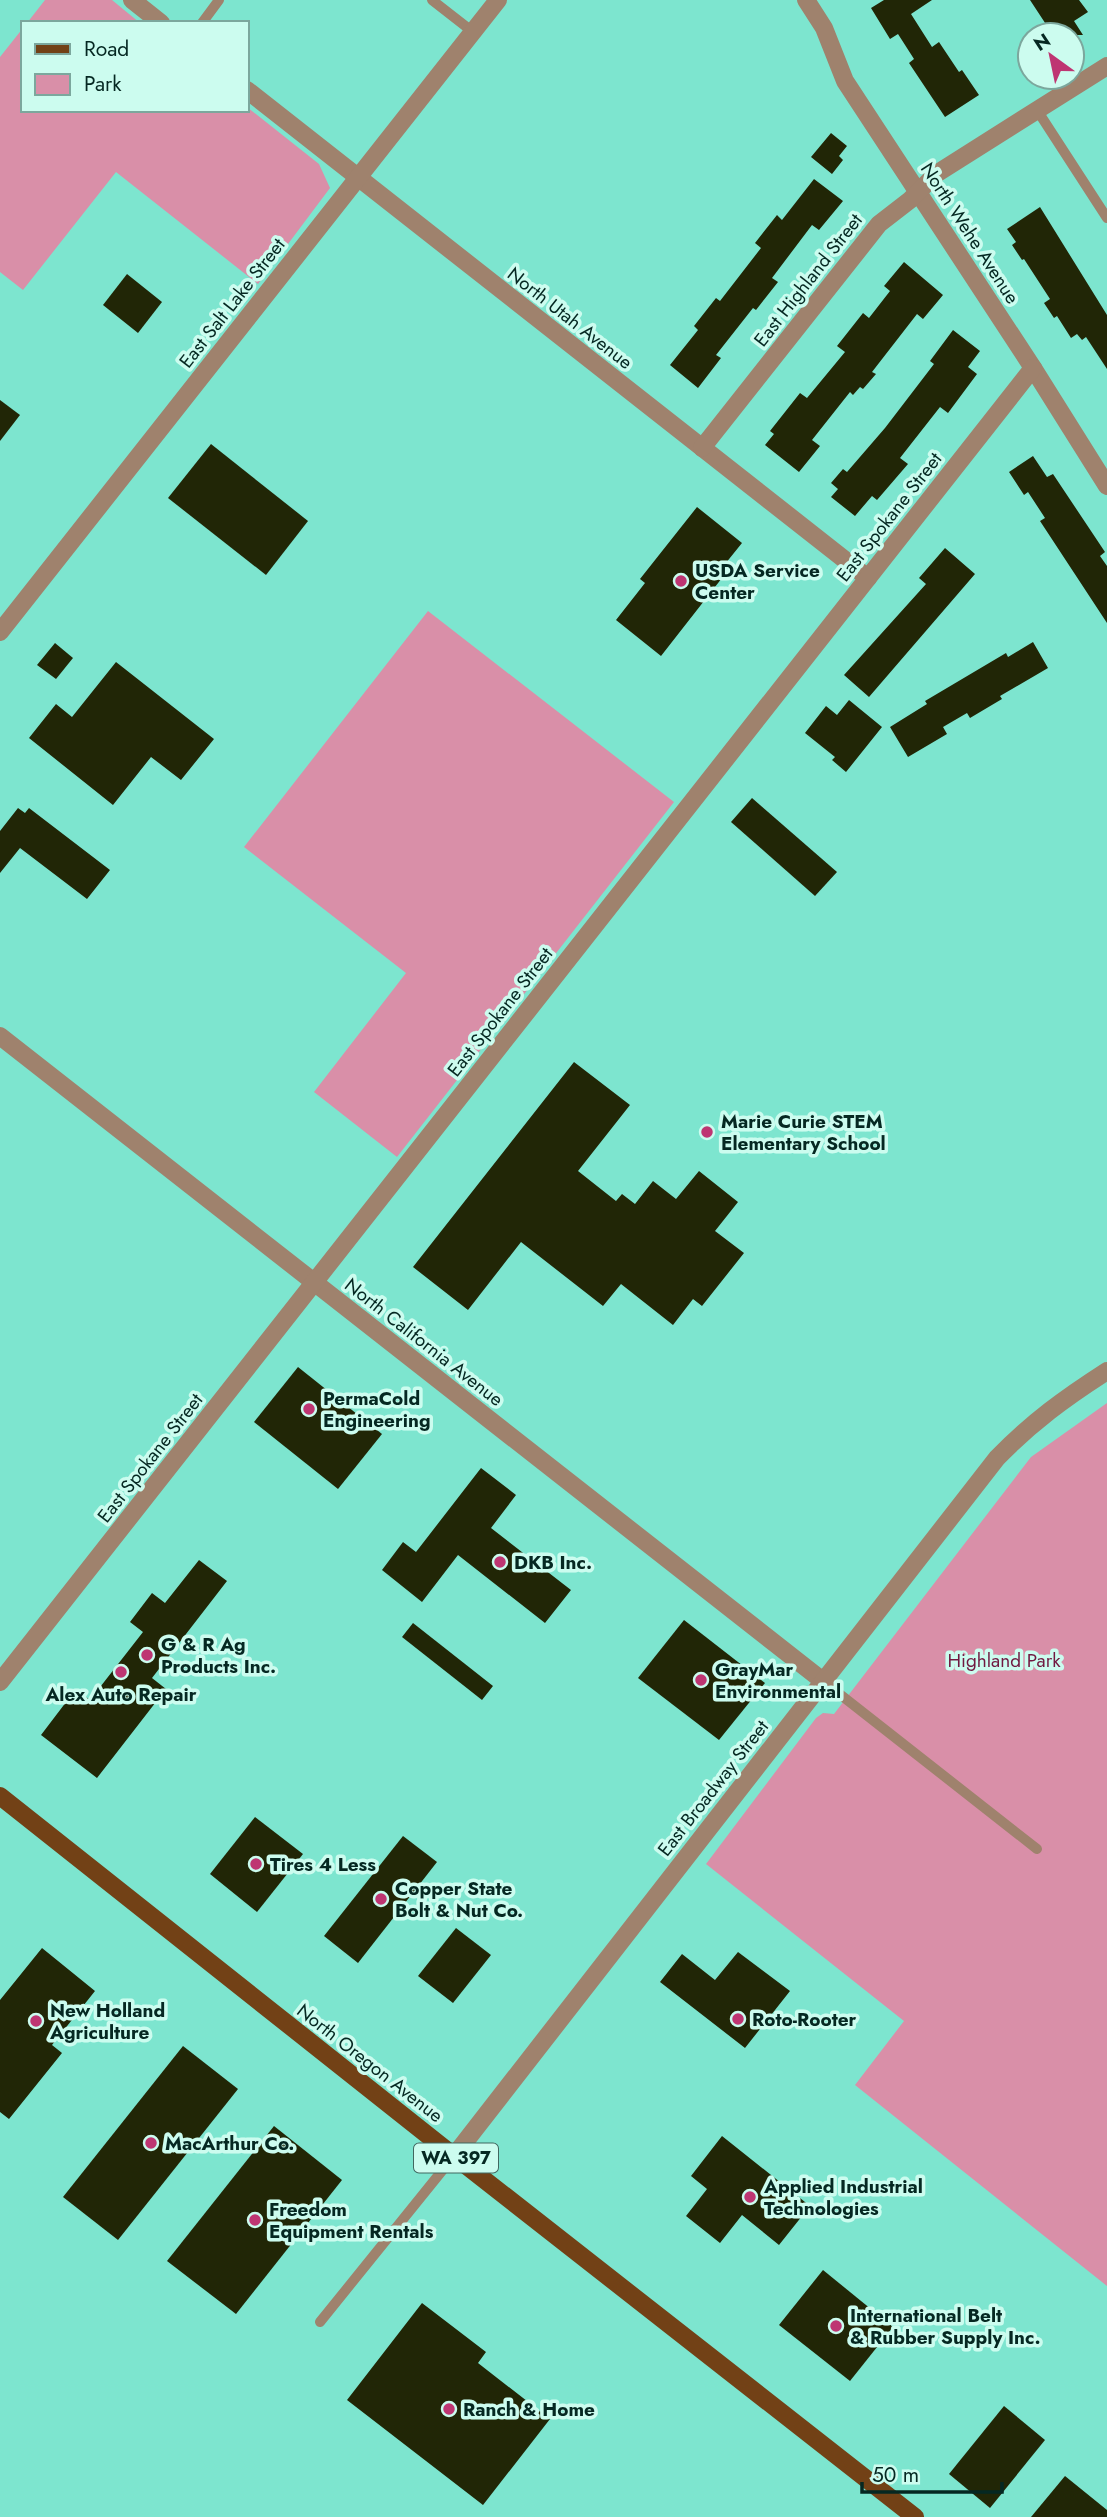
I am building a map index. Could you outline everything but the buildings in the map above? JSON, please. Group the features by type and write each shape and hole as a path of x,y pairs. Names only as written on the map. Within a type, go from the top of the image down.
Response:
{"main road":[{"name":"North Oregon Avenue","path":"0,1796 454,2157 915,2517"}],"street":[{"path":"132,0 158,21"},
{"name":"East Salt Lake Street","path":"0,632 498,0"},
{"name":"North Wehe Avenue","path":"806,0 824,28 845,81 1107,486"},
{"name":"East Highland Street","path":"702,448 869,234 936,174 1107,66"},
{"name":"North Utah Avenue","path":"248,91 868,579"},
{"name":"East Spokane Street","path":"0,1682 1033,368"},
{"name":"North California Avenue","path":"0,1036 823,1681"},
{"name":"East Broadway Street","path":"454,2157 997,1458 1052,1408 1107,1371"}],"lane":[{"path":"203,21 219,0"},
{"path":"432,0 472,32"},
{"path":"1037,110 1107,218"},
{"path":"823,1681 1037,1849"},
{"path":"320,2322 454,2157"}],"green space":[{"path":"45,0 112,0 138,21 29,21"},
{"path":"21,31 21,112 248,112 248,108 319,164 330,188 258,284 116,172 23,290 0,272 0,57"},
{"path":"428,611 674,802 397,1157 314,1092 406,973 244,847"},
{"name":"Highland Park","path":"1107,1403 1107,2286 855,2085 904,2021 706,1864 816,1718 823,1713 834,1714 1031,1457"}],"place":[{"name":"USDA Service Center","path":"681,581"},
{"name":"Marie Curie STEM Elementary School","path":"707,1132"},
{"name":"PermaCold Engineering","path":"309,1409"},
{"name":"DKB Inc.","path":"500,1562"},
{"name":"G & R Ag Products Inc.","path":"147,1655"},
{"name":"Alex Auto Repair","path":"121,1672"},
{"name":"GrayMar Environmental","path":"701,1680"},
{"name":"Tires 4 Less","path":"256,1864"},
{"name":"Copper State Bolt & Nut Co.","path":"381,1899"},
{"name":"Roto-Rooter","path":"738,2019"},
{"name":"New Holland Agriculture","path":"36,2021"},
{"name":"MacArthur Co.","path":"151,2143"},
{"name":"Applied Industrial Technologies","path":"750,2197"},
{"name":"Freedom Equipment Rentals","path":"255,2220"},
{"name":"International Belt & Rubber Supply Inc.","path":"836,2326"},
{"name":"Ranch & Home","path":"449,2409"}]}
